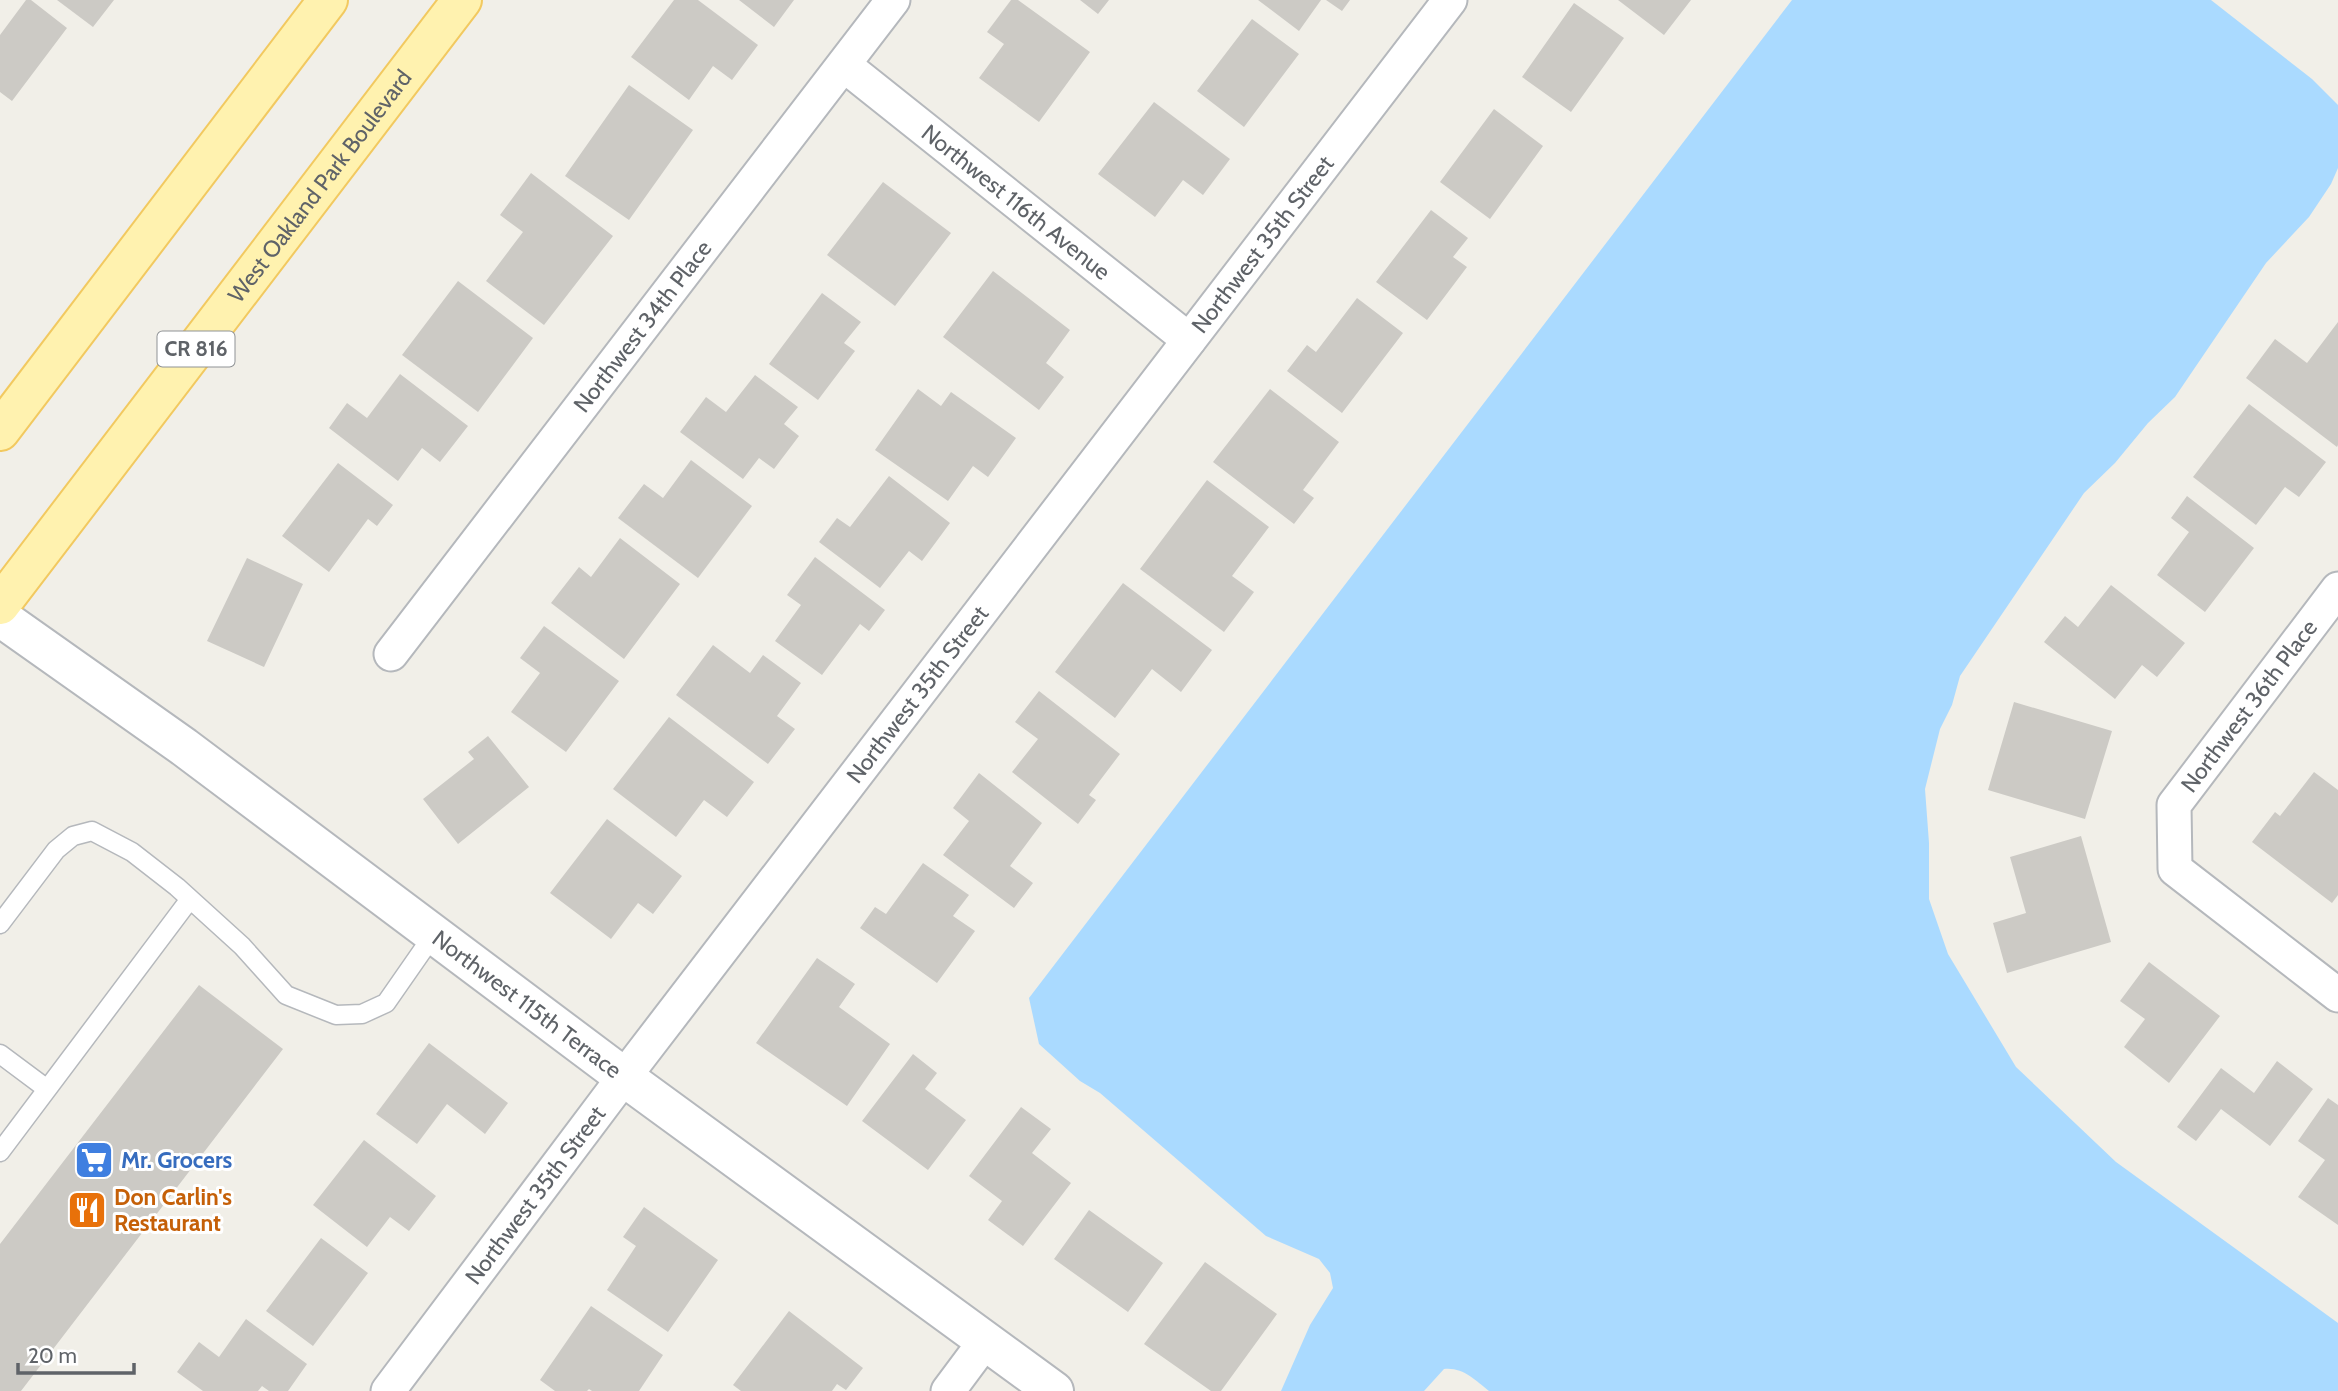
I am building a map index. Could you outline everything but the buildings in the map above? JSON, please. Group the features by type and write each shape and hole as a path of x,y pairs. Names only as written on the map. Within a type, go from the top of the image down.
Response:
{"main road":[{"path":"0,432 328,0"},
{"name":"West Oakland Park Boulevard","path":"0,605 462,0"}],"street":[{"name":"Northwest 34th Place","path":"391,654 893,0"},
{"name":"Northwest 35th Street","path":"388,1391 624,1077 1450,0"},
{"name":"Northwest 116th Avenue","path":"844,65 1189,340"},
{"name":"Northwest 36th Place","path":"2338,589 2174,805 2175,869 2338,995"},
{"name":"Northwest 115th Terrace","path":"0,617 184,747 624,1077 1054,1391"},
{"path":"948,1391 986,1340"}],"lane":[{"path":"0,924 56,850 73,836 92,831 132,852 190,899 242,946 286,995 336,1015 362,1014 386,1003 433,934"},
{"path":"0,1152 190,899"},
{"path":"0,1054 47,1089"}],"water":[{"path":"1792,0 2211,0 2312,79 2338,105 2338,168 2331,184 2309,217 2266,263 2175,397 2084,493 1960,676 1952,705 1940,729 1925,789 1929,899 1948,954 2016,1067 2116,1162 2338,1323 2338,1391 1489,1391 1468,1375 1457,1370 1444,1369 1424,1391 1281,1391 1310,1325 1333,1288 1330,1273 1319,1259 1266,1236 1039,1044 1029,998"}],"place":[{"name":"Mr. Grocers","path":"94,1160"},
{"name":"Don Carlin's Restaurant","path":"87,1210"}]}
